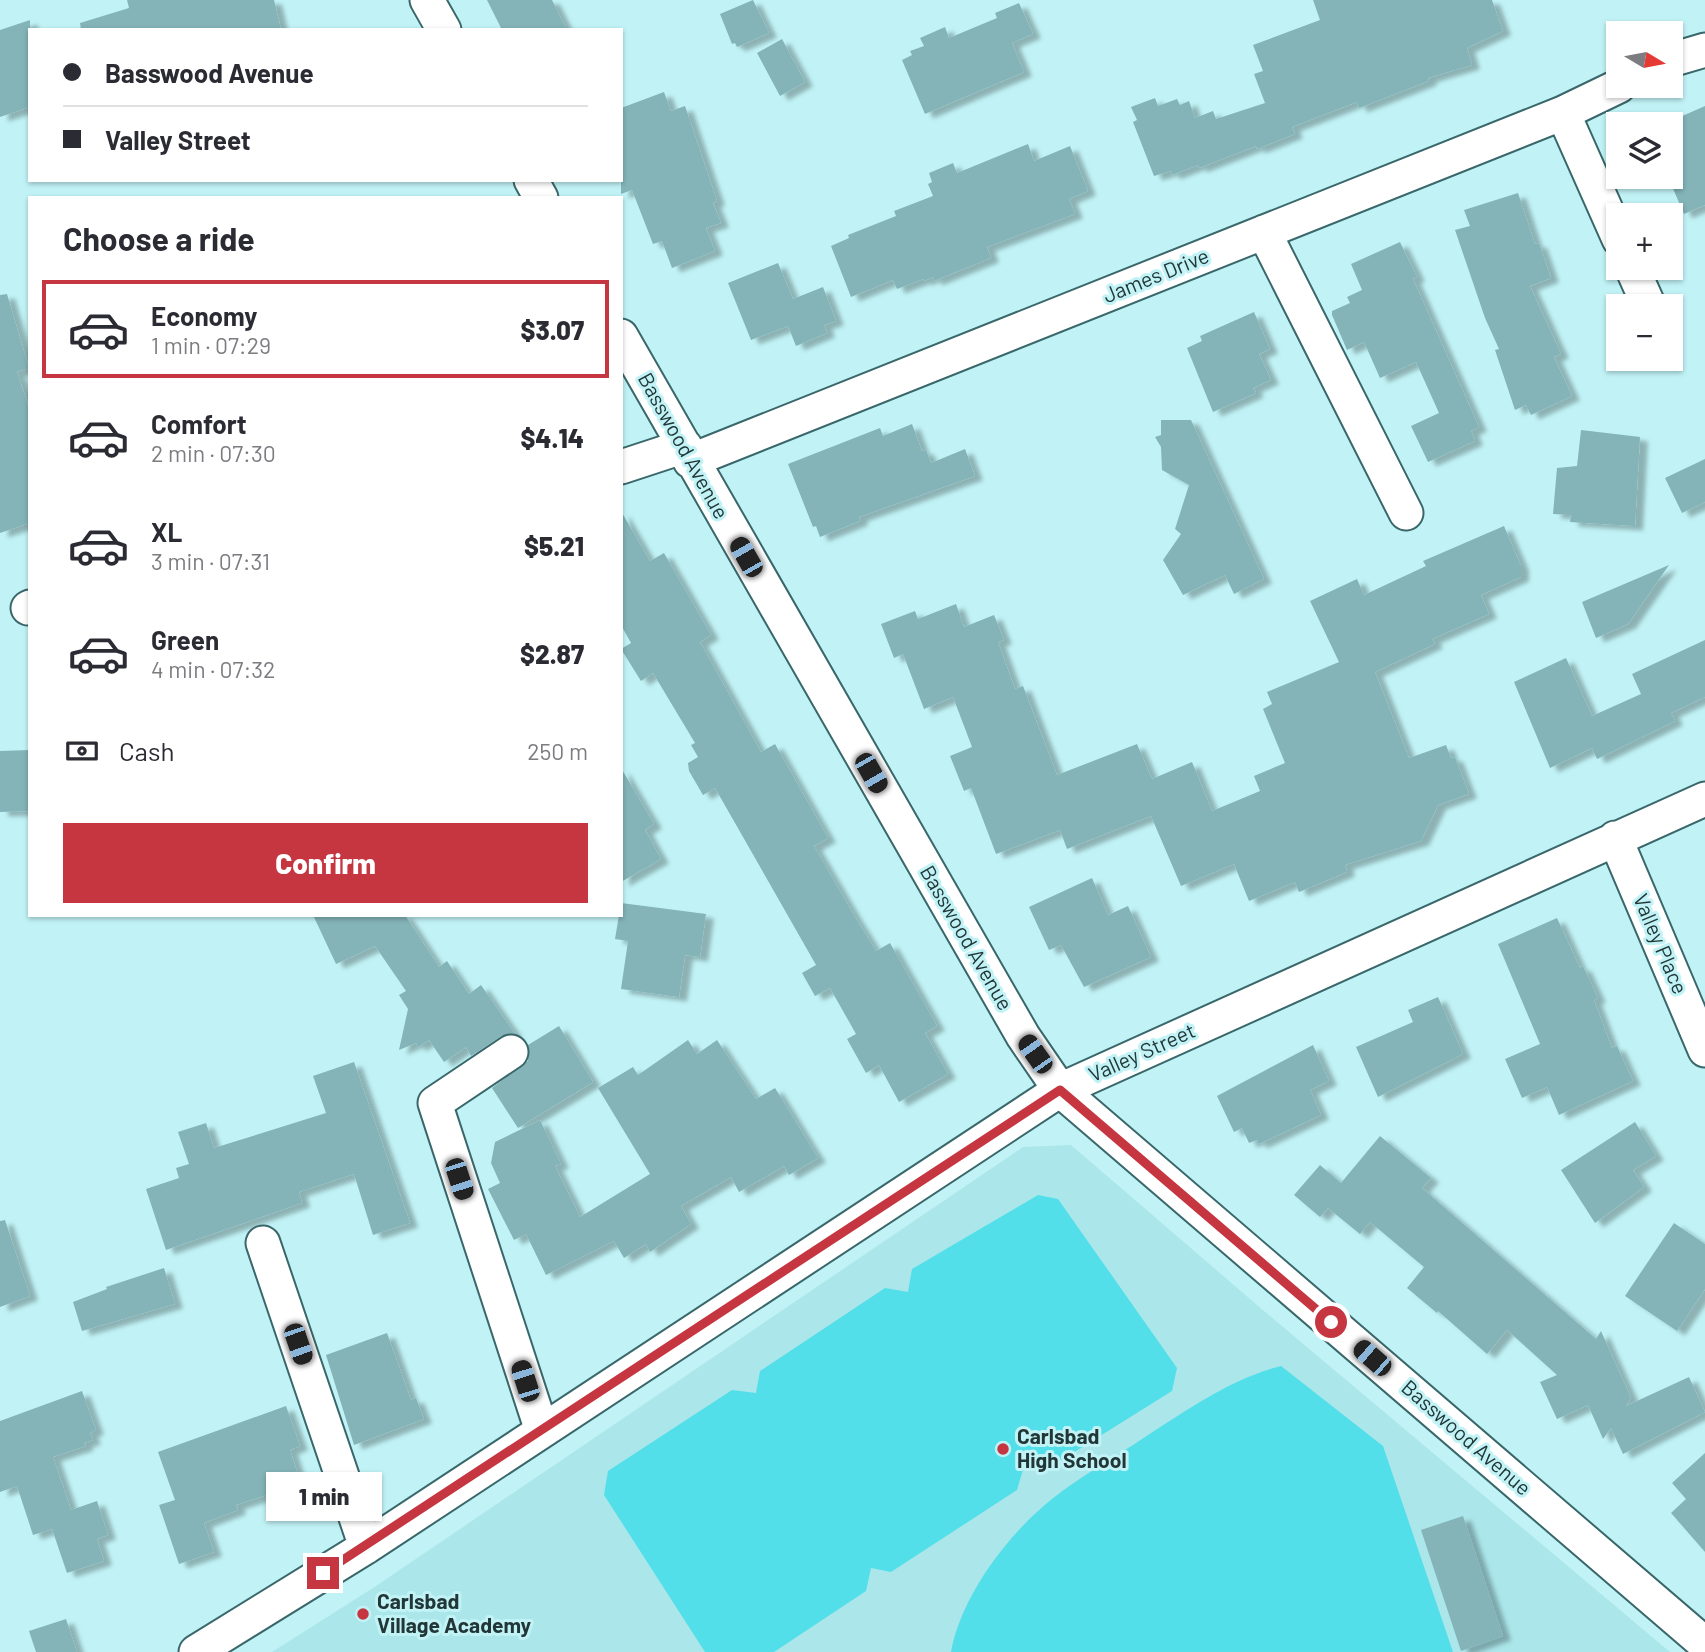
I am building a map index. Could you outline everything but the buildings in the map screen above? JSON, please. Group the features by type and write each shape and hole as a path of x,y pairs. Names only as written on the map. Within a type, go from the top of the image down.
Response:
{"street":[{"path":"427,0 443,28"},
{"path":"1684,56 1705,50"},
{"name":"James Drive","path":"623,467 688,454 1264,232 1563,113 1606,92"},
{"path":"1563,113 1606,210"},
{"path":"1264,232 1406,513"},
{"name":"Basswood Avenue","path":"623,340 1023,1036 1060,1090 1705,1644"},
{"name":"Valley Street","path":"196,1652 366,1546 1060,1090 1705,799"},
{"name":"Valley Place","path":"1615,838 1705,1050"},
{"path":"511,1052 435,1104 542,1431"},
{"path":"263,1243 366,1546"}],"shaded area":[{"name":"Carlsbad High School","path":"1071,1145 1670,1652 272,1652 376,1586 1023,1147"},
{"path":"1038,1195 1058,1199 1177,1368 1172,1391 1044,1471 1024,1466 1017,1490 891,1572 871,1568 866,1591 774,1652 705,1652 604,1495 608,1471 732,1390 756,1393 760,1371 885,1288 908,1292 912,1269"},
{"path":"1281,1366 1383,1446 1453,1652 951,1652 956,1631 976,1588 1003,1548 1035,1513 1074,1483 1194,1406 1244,1379"}],"place":[{"name":"Carlsbad High School","path":"1003,1449"},
{"name":"Carlsbad Village Academy","path":"363,1614"}],"route":[{"path":"323,1573 1060,1090 1331,1322"}]}
